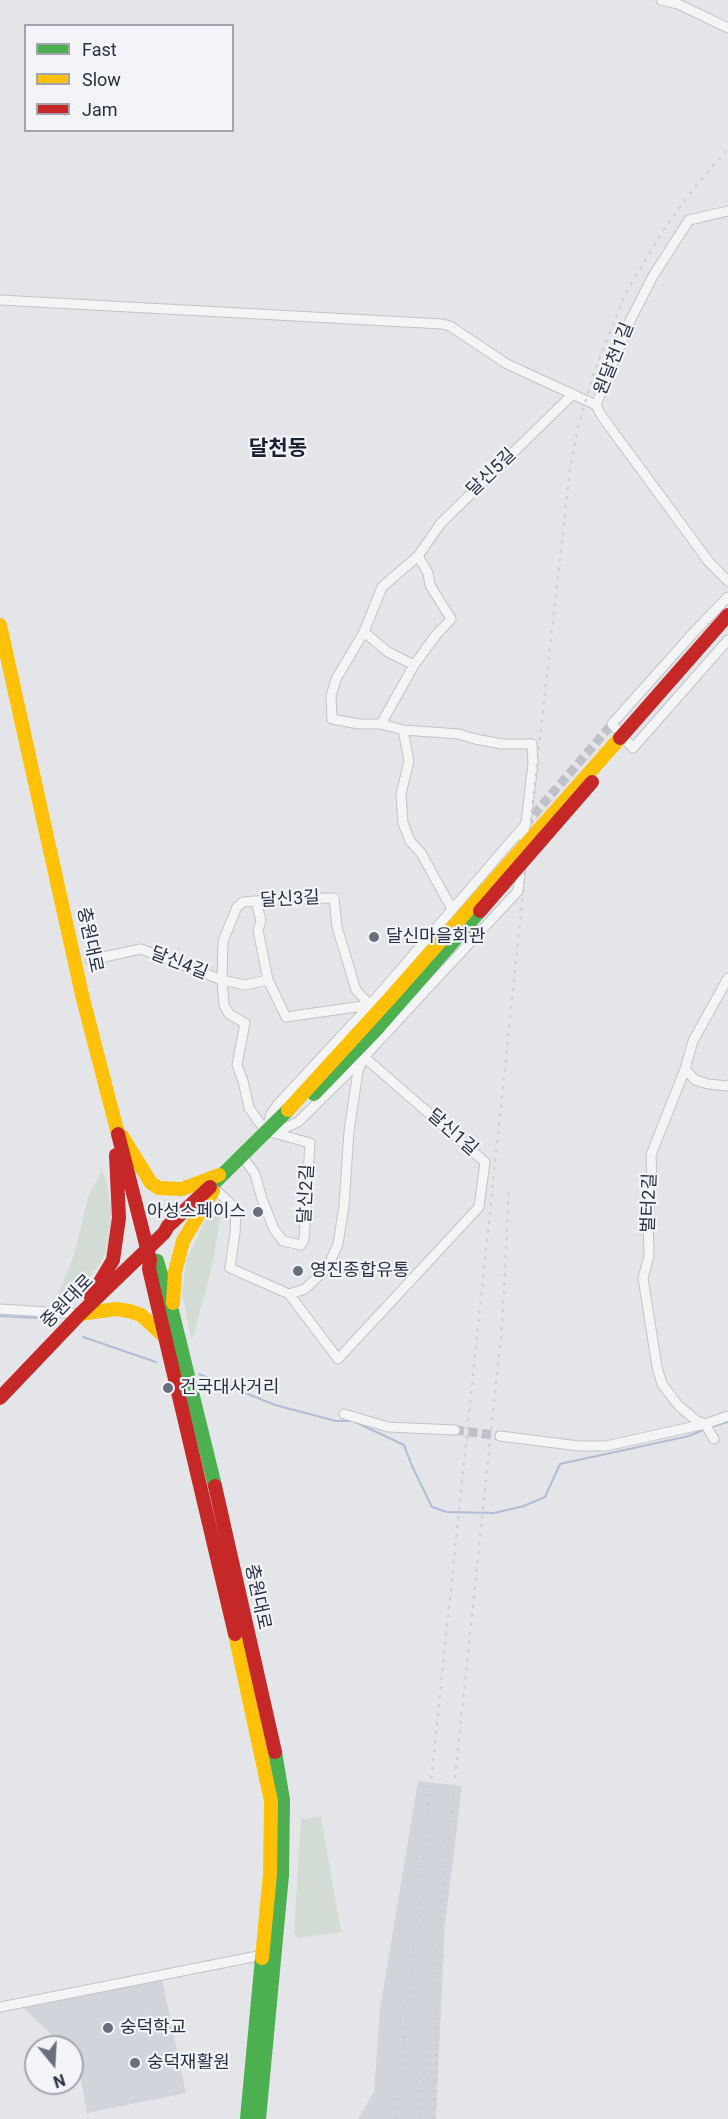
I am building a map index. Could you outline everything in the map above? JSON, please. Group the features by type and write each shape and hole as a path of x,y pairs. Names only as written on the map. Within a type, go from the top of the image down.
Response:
{"street":[{"path":"661,0 678,4 728,28"},
{"name":"원달천1길","path":"728,211 689,220 653,276 629,323 596,405 709,562 728,581"},
{"path":"0,300 442,324 450,326 507,364 596,405"},
{"name":"달신5길","path":"525,825 533,763 532,744 502,744 459,734 403,730 381,724 358,724 332,719 331,696 336,679 363,632 382,587 418,556 441,523 573,394"},
{"path":"381,724 414,664 436,635 452,620 430,585 428,573 418,556"},
{"path":"728,597 612,724 633,748 728,640"},
{"path":"290,1112 728,615"},
{"name":"충원대로","path":"0,625 83,999 148,1254 149,1269 256,1722 271,1801 273,1821 259,2119"},
{"path":"290,1112 343,1066 383,1022 728,628"},
{"path":"363,632 388,652 414,664"},
{"path":"403,730 409,761 401,794 403,823 410,841 421,853 452,909"},
{"path":"525,825 518,891 364,1057 298,1122 270,1133 271,1114 278,1104 304,1073 370,1005 525,825"},
{"name":"달신3길","path":"270,1133 249,1108 237,1065 246,1023 229,1014 224,1005 223,941 237,907 243,902 334,898 337,927 356,990 370,1005"},
{"path":"256,902 261,921 258,930 268,980 286,1017 370,1005"},
{"name":"달신4길","path":"90,960 141,949 222,980 245,985 268,980"},
{"name":"벌터2길","path":"705,1424 697,1421 679,1406 662,1384 657,1367 643,1278 649,1256 651,1155 686,1069 693,1041 728,978"},
{"path":"289,1294 305,1289 327,1268 338,1245 344,1206 349,1131 358,1071 364,1057"},
{"name":"달신1길","path":"215,1189 236,1209 230,1268 289,1294 338,1359 479,1207 485,1162 364,1057"},
{"path":"686,1069 695,1080 728,1086"},
{"name":"중원대로","path":"164,1233 171,1232 245,1160 290,1112"},
{"path":"113,1122 151,1183 159,1188 182,1189 227,1172"},
{"path":"80,1314 113,1260 116,1248 119,1218 113,1122"},
{"name":"중원대로","path":"0,1398 80,1314 148,1254 168,1226 270,1133"},
{"name":"달신2길","path":"245,1160 255,1174 274,1229 283,1241 301,1245 304,1240 310,1143 270,1133"},
{"path":"172,1311 176,1272 183,1241 215,1189"},
{"name":"충원대로","path":"148,1254 157,1261 172,1311 218,1500 283,1800 282,1875 267,1954 247,2119"},
{"path":"0,1309 80,1314 129,1311 141,1315 165,1338"},
{"path":"344,1414 388,1427 455,1430"},
{"path":"500,1436 579,1446 606,1446 705,1424 728,1416"},
{"path":"705,1424 714,1439"},
{"path":"0,2007 267,1954"}],"shaded area":[{"path":"100,1167 106,1181 111,1207 112,1222 106,1251 100,1264 81,1287 69,1297 55,1302 74,1255 88,1197 100,1174"},
{"path":"216,1207 220,1208 221,1214 212,1266 193,1338 191,1338 182,1293 186,1261 205,1220"},
{"path":"418,1781 462,1786 445,1924 436,2119 358,2119 374,2092 380,2009"},
{"path":"321,1816 341,1932 298,1938 294,1933 301,1819"},
{"name":"숭덕학교","path":"162,1979 186,2093 87,2113 84,2095 84,2035 52,2035 24,2008"}],"waterway":[{"path":"0,1316 38,1318"},
{"path":"83,1337 156,1362"},
{"path":"199,1374 275,1405 336,1421 353,1421 404,1445 432,1507 447,1512 494,1513 524,1506 545,1497 560,1464 689,1436 705,1429"},
{"path":"711,1427 728,1422"}],"tunnel":[{"path":"525,825 612,724"},
{"path":"455,1430 500,1436"}],"railway":[{"path":"396,2119 529,835 570,469 578,427 595,369 626,293 662,232 694,188 728,149"},
{"path":"433,2119 442,1902 502,1327 509,1187"},
{"path":"419,2119 428,2036"}],"traffic: fast":[{"path":"314,1094 375,1031 480,911"},
{"path":"210,1187 288,1110"},
{"path":"150,1260 157,1261 172,1311 215,1486"},
{"path":"259,2119 282,1875 283,1800 275,1752"},
{"path":"247,2119 262,1958"}],"traffic: slow":[{"path":"0,625 83,999 118,1134"},
{"path":"288,1110 620,738"},
{"path":"122,1136 151,1183 159,1188 182,1189 219,1175"},
{"path":"173,1303 175,1272 183,1241 213,1191"},
{"path":"80,1314 116,1309 129,1311 141,1315 164,1336"},
{"path":"235,1634 271,1801 270,1874 262,1958"}],"traffic: jam":[{"path":"620,738 728,615"},
{"path":"480,911 592,782"},
{"path":"118,1134 150,1260 149,1269 235,1634"},
{"path":"91,1297 113,1260 119,1218 116,1155"},
{"path":"0,1398 80,1314 210,1187"},
{"path":"215,1486 275,1752"}],"place":[{"name":"달신마을회관","path":"374,937"},
{"name":"아성스페이스","path":"258,1212"},
{"name":"영진종합유통","path":"298,1271"},
{"name":"건국대사거리","path":"168,1388"},
{"name":"숭덕학교","path":"108,2028"},
{"name":"숭덕재활원","path":"135,2063"}],"district":[{"name":"달천동","path":"278,450"}]}
